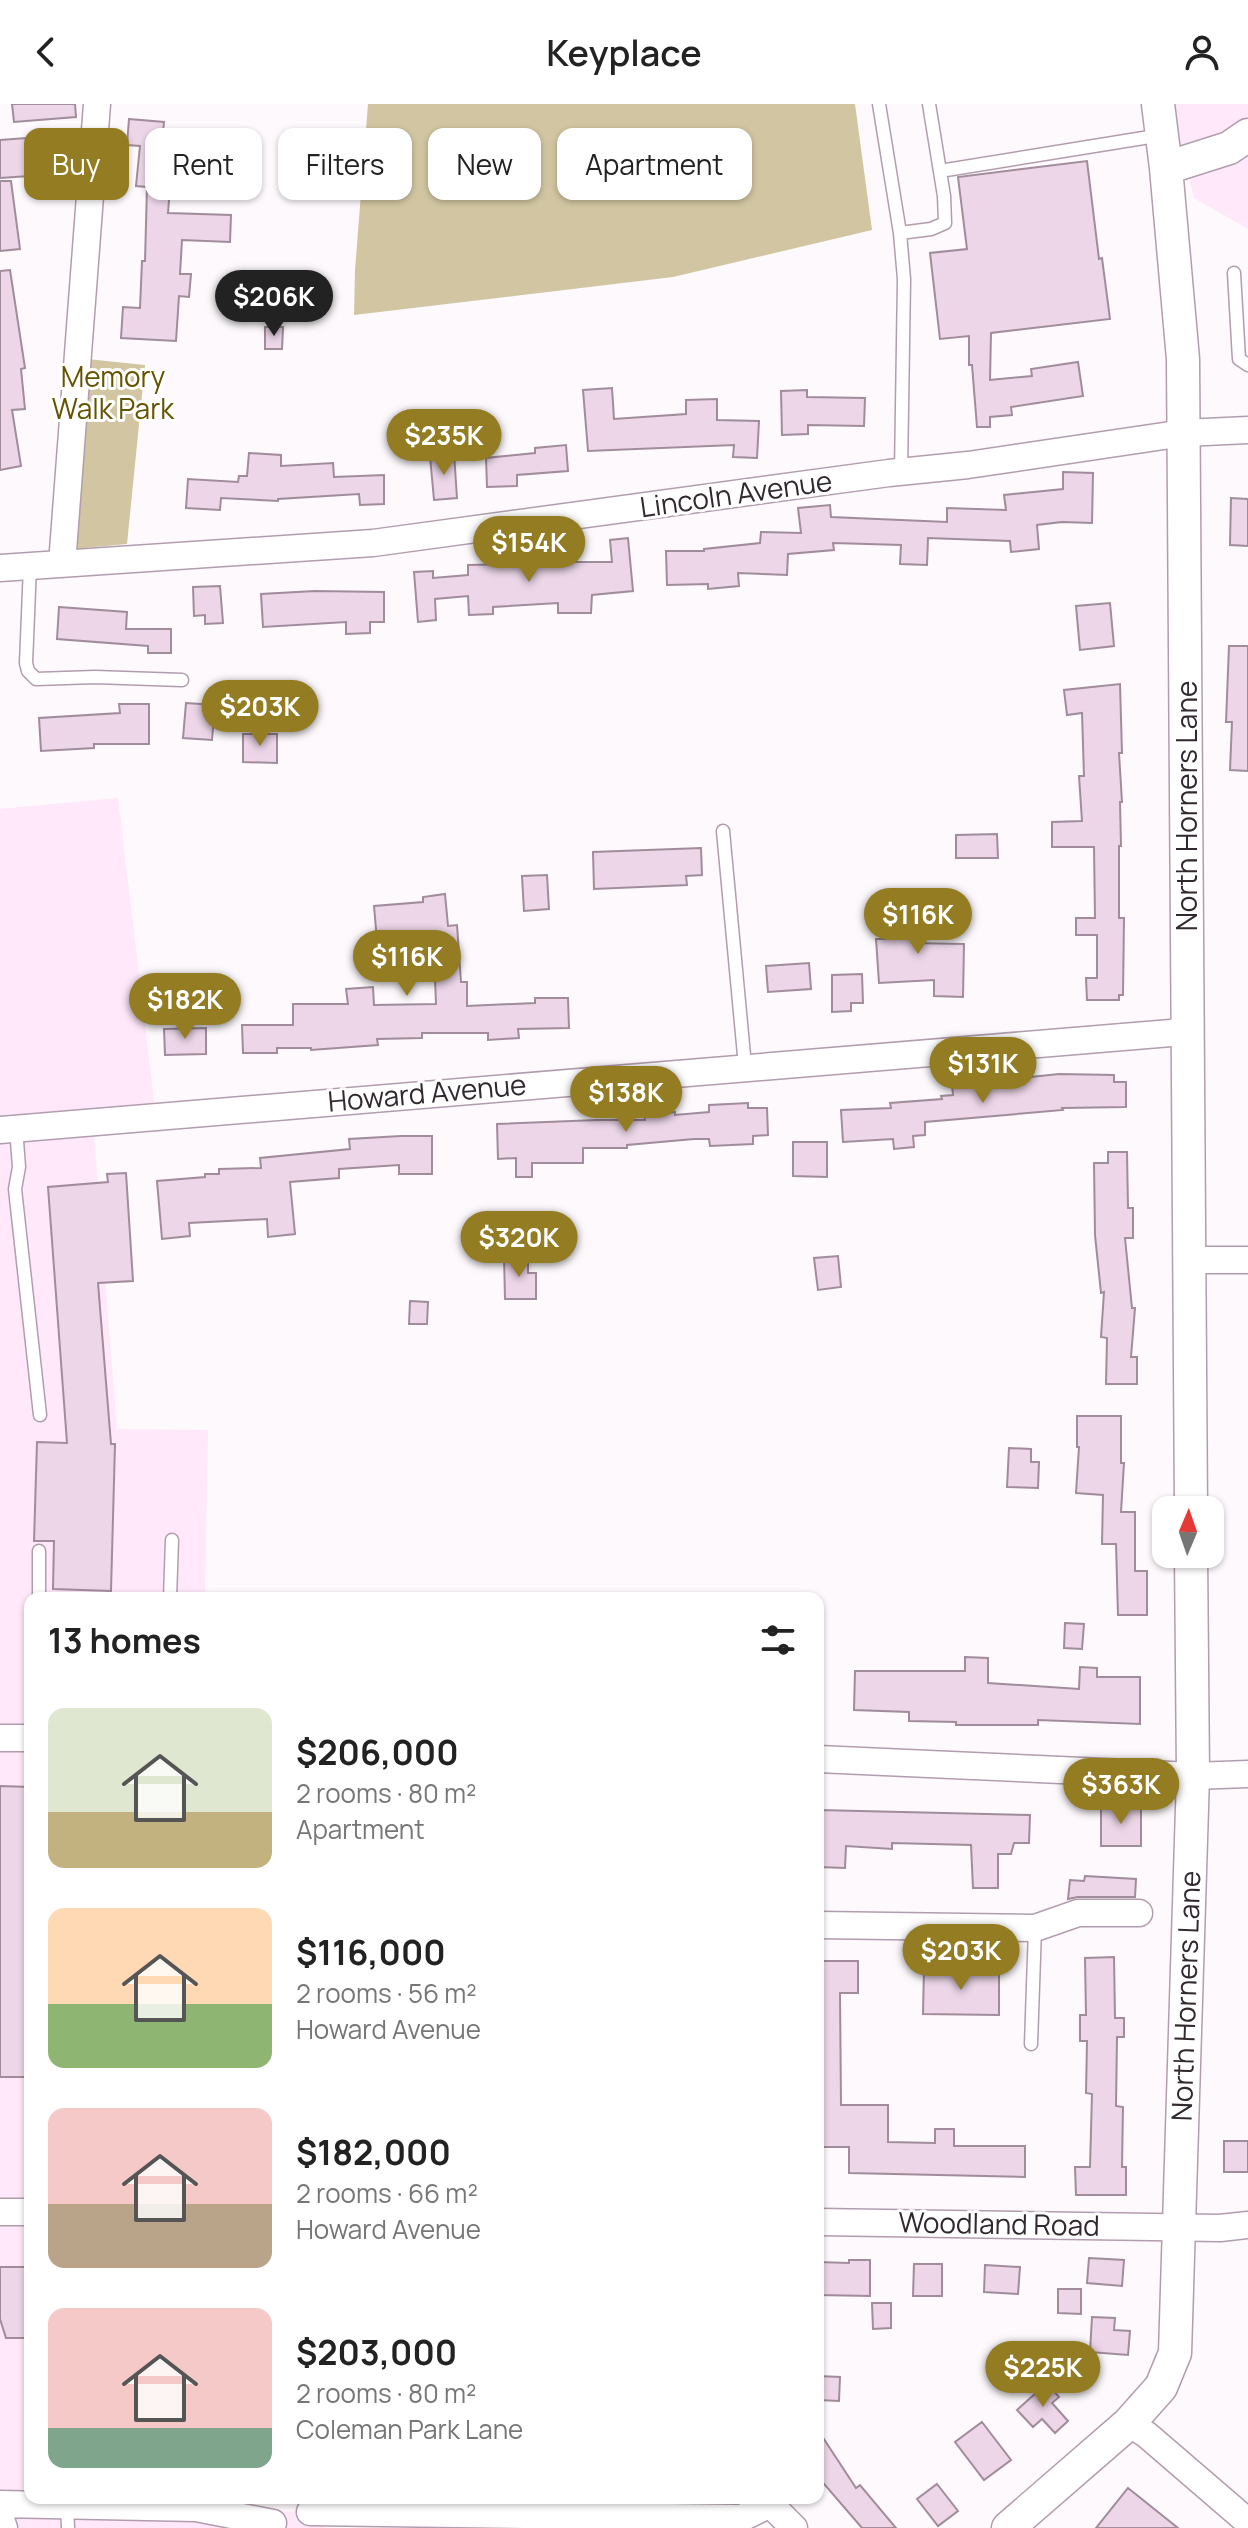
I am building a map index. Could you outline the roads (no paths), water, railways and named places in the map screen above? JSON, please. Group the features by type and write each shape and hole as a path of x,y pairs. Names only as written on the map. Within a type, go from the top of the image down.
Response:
{"street":[{"path":"62,564 97,104"},
{"name":"North Horners Lane","path":"1160,120 1183,359 1191,1496"},
{"path":"1166,168 1229,148 1248,135"},
{"name":"Lincoln Avenue","path":"0,568 373,543 968,465 1184,433 1248,430"},
{"name":"Howard Avenue","path":"8,1129 1189,1029"},
{"path":"1189,1260 1248,1260"},
{"name":"North Horners Lane","path":"1008,2528 1129,2423 1161,2387 1175,2353 1193,1776 1191,1568"},
{"path":"0,1738 24,1738"},
{"path":"824,1759 1193,1776 1248,1774"},
{"path":"824,1925 1035,1928 1078,1913 1139,1913"},
{"path":"0,2212 24,2212"},
{"name":"Woodland Road","path":"824,2222 1220,2228 1248,2225"},
{"path":"1129,2423 1248,2522"},
{"path":"0,2504 64,2509 107,2504"},
{"path":"200,2504 274,2525"},
{"path":"310,2512 403,2505 742,2518 764,2504"},
{"path":"772,2504 794,2528"},
{"path":"0,2516 4,2528"}],"lane":[{"path":"879,104 900,233 904,279 901,472"},
{"path":"900,233 931,229 945,223 944,196 929,104"},
{"path":"940,171 1160,120"},
{"path":"1234,273 1239,359 1248,365"},
{"path":"30,566 26,663 28,671 36,679 95,677 182,680"},
{"path":"723,831 745,1066"},
{"path":"8,1129 19,1167 15,1189 40,1415"},
{"path":"170,1592 172,1540"},
{"path":"39,1551 39,1592"},
{"path":"1031,2044 1035,1928"}],"park label":[{"name":"Memory Walk Park","path":"113,393"}]}
